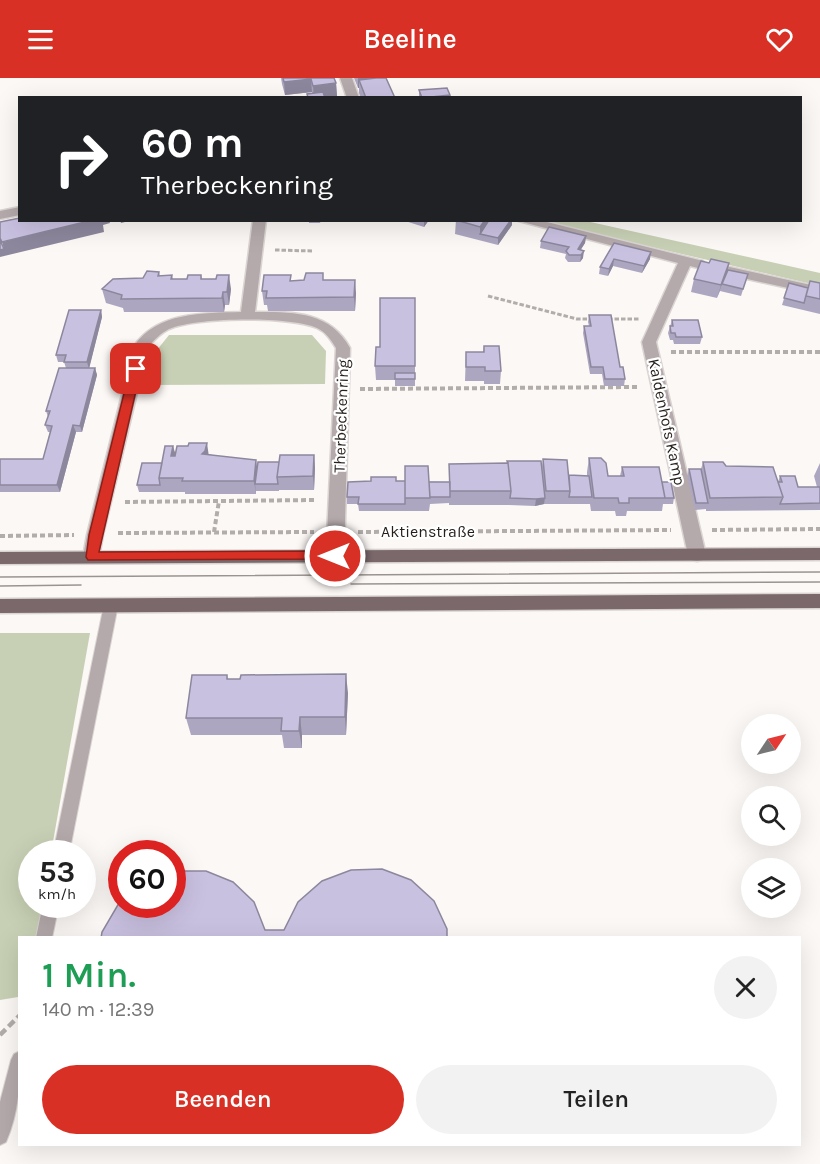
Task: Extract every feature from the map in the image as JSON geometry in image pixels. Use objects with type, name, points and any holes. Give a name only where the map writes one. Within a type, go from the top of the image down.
[{"type":"main road","name":"Aktienstraße","points":[[0,558],[820,554]]},
{"type":"main road","points":[[0,606],[820,601]]},
{"type":"street","points":[[346,78],[352,96]]},
{"type":"street","points":[[0,215],[18,211]]},
{"type":"street","points":[[248,318],[260,222]]},
{"type":"street","points":[[529,222],[820,291]]},
{"type":"street","name":"Kaldenhofs Kamp","points":[[686,261],[649,342],[697,555]]},
{"type":"street","name":"Therbeckenring","points":[[92,557],[95,535],[141,346],[150,334],[169,324],[193,318],[311,320],[325,326],[338,337],[343,348],[335,556]]},
{"type":"lane","points":[[64,840],[111,605]]},
{"type":"lane","points":[[44,936],[48,918]]},
{"type":"lane","points":[[0,1136],[18,1068]]},
{"type":"path","points":[[256,250],[313,251]]},
{"type":"path","points":[[488,296],[578,320],[658,318]]},
{"type":"path","points":[[652,352],[820,352]]},
{"type":"path","points":[[342,389],[659,387]]},
{"type":"path","points":[[103,502],[338,500]]},
{"type":"path","points":[[213,532],[219,501]]},
{"type":"path","name":"Aktienstraße","points":[[0,536],[95,535],[126,532],[820,529]]},
{"type":"path","points":[[0,1035],[18,1017]]},
{"type":"green space","points":[[543,222],[590,222],[820,273],[820,286]]},
{"type":"green space","points":[[169,335],[312,335],[326,351],[325,384],[149,385],[157,350]]},
{"type":"green space","points":[[0,633],[90,633],[53,840],[18,840],[18,918],[40,918],[37,936],[18,936],[18,997],[0,1000]]},
{"type":"building","points":[[283,78],[334,78],[336,83],[313,86],[311,79],[284,82]]},
{"type":"building","points":[[386,78],[394,96],[365,96],[359,80]]},
{"type":"building","points":[[447,88],[450,95],[421,96],[419,90]]},
{"type":"building","points":[[323,92],[324,96],[308,96],[307,94]]},
{"type":"building","points":[[18,218],[18,222],[85,222],[2,242],[0,222]]},
{"type":"building","points":[[463,222],[484,222],[480,227]]},
{"type":"building","points":[[488,222],[510,222],[498,238],[480,234]]},
{"type":"building","points":[[549,227],[586,236],[578,249],[584,251],[581,255],[569,255],[566,251],[569,247],[541,241]]},
{"type":"building","points":[[614,243],[651,252],[644,266],[614,259],[609,269],[600,267]]},
{"type":"building","points":[[711,259],[729,263],[721,285],[694,279],[701,261],[709,263]]},
{"type":"building","points":[[728,270],[748,274],[743,289],[722,284]]},
{"type":"building","points":[[147,271],[159,272],[158,276],[172,275],[171,279],[187,279],[188,275],[201,275],[201,279],[216,279],[217,275],[229,275],[227,292],[223,292],[222,298],[121,299],[122,295],[102,289],[113,279],[143,278]]},
{"type":"building","points":[[306,273],[323,273],[323,280],[355,280],[354,297],[266,298],[267,291],[262,291],[264,275],[291,275],[290,281],[304,280]]},
{"type":"building","points":[[810,281],[820,283],[820,299],[806,296]]},
{"type":"building","points":[[789,283],[808,288],[804,303],[784,298]]},
{"type":"building","points":[[380,298],[415,298],[415,366],[375,366],[376,347],[380,347]]},
{"type":"building","points":[[69,310],[101,310],[87,362],[64,362],[66,355],[56,355]]},
{"type":"building","points":[[589,315],[611,315],[620,367],[623,367],[625,379],[605,379],[603,367],[591,367],[584,326],[591,326]]},
{"type":"building","points":[[672,320],[698,320],[702,337],[676,337],[675,333],[671,333]]},
{"type":"building","points":[[484,346],[499,346],[501,371],[485,371],[485,367],[466,367],[466,352],[484,352]]},
{"type":"building","points":[[59,368],[95,368],[80,426],[73,425],[57,485],[0,485],[0,459],[43,459],[52,426],[45,425],[50,411],[46,411]]},
{"type":"building","points":[[395,373],[415,373],[415,379],[395,379]]},
{"type":"building","points":[[189,443],[207,443],[202,454],[256,460],[254,481],[182,481],[183,478],[159,478],[165,446],[173,446],[171,456],[175,456],[177,446],[188,446]]},
{"type":"building","points":[[280,455],[314,455],[313,476],[277,477]]},
{"type":"building","points":[[589,458],[601,458],[606,463],[608,476],[624,476],[622,467],[659,467],[665,498],[629,498],[629,503],[619,503],[618,498],[594,498]]},
{"type":"building","points":[[543,459],[567,460],[570,491],[546,491]]},
{"type":"building","points":[[507,461],[541,461],[545,498],[510,498]]},
{"type":"building","points":[[258,462],[279,462],[278,484],[255,484]]},
{"type":"building","points":[[703,462],[723,462],[726,466],[773,467],[783,497],[710,498]]},
{"type":"building","points":[[142,463],[162,463],[160,485],[137,485]]},
{"type":"building","points":[[508,463],[511,491],[450,491],[449,464]]},
{"type":"building","points":[[405,466],[428,466],[430,498],[405,498]]},
{"type":"building","points":[[689,469],[701,469],[708,503],[696,503]]},
{"type":"building","points":[[569,475],[589,476],[592,497],[569,497]]},
{"type":"building","points":[[780,476],[795,476],[798,487],[820,487],[820,503],[780,504],[783,497],[778,482],[782,482]]},
{"type":"building","points":[[371,477],[396,477],[396,481],[405,481],[405,504],[358,504],[359,497],[347,497],[348,482],[371,481]]},
{"type":"building","points":[[429,482],[450,482],[450,497],[430,497]]},
{"type":"building","points":[[662,482],[671,482],[674,498],[665,498]]},
{"type":"building","points":[[346,674],[345,717],[300,717],[299,731],[281,731],[282,718],[186,718],[192,675],[227,675],[227,679],[240,679],[241,675]]},
{"type":"building","points":[[382,869],[411,880],[434,901],[447,929],[447,936],[101,936],[110,918],[186,918],[186,871],[206,871],[233,882],[254,902],[265,930],[284,930],[298,902],[322,881],[351,870]]},
{"type":"tram line","points":[[0,577],[820,572]]},
{"type":"tram line","points":[[351,584],[820,582]]},
{"type":"tram line","points":[[0,586],[81,585]]},
{"type":"route","points":[[136,369],[95,535],[92,557],[335,556]]}]
